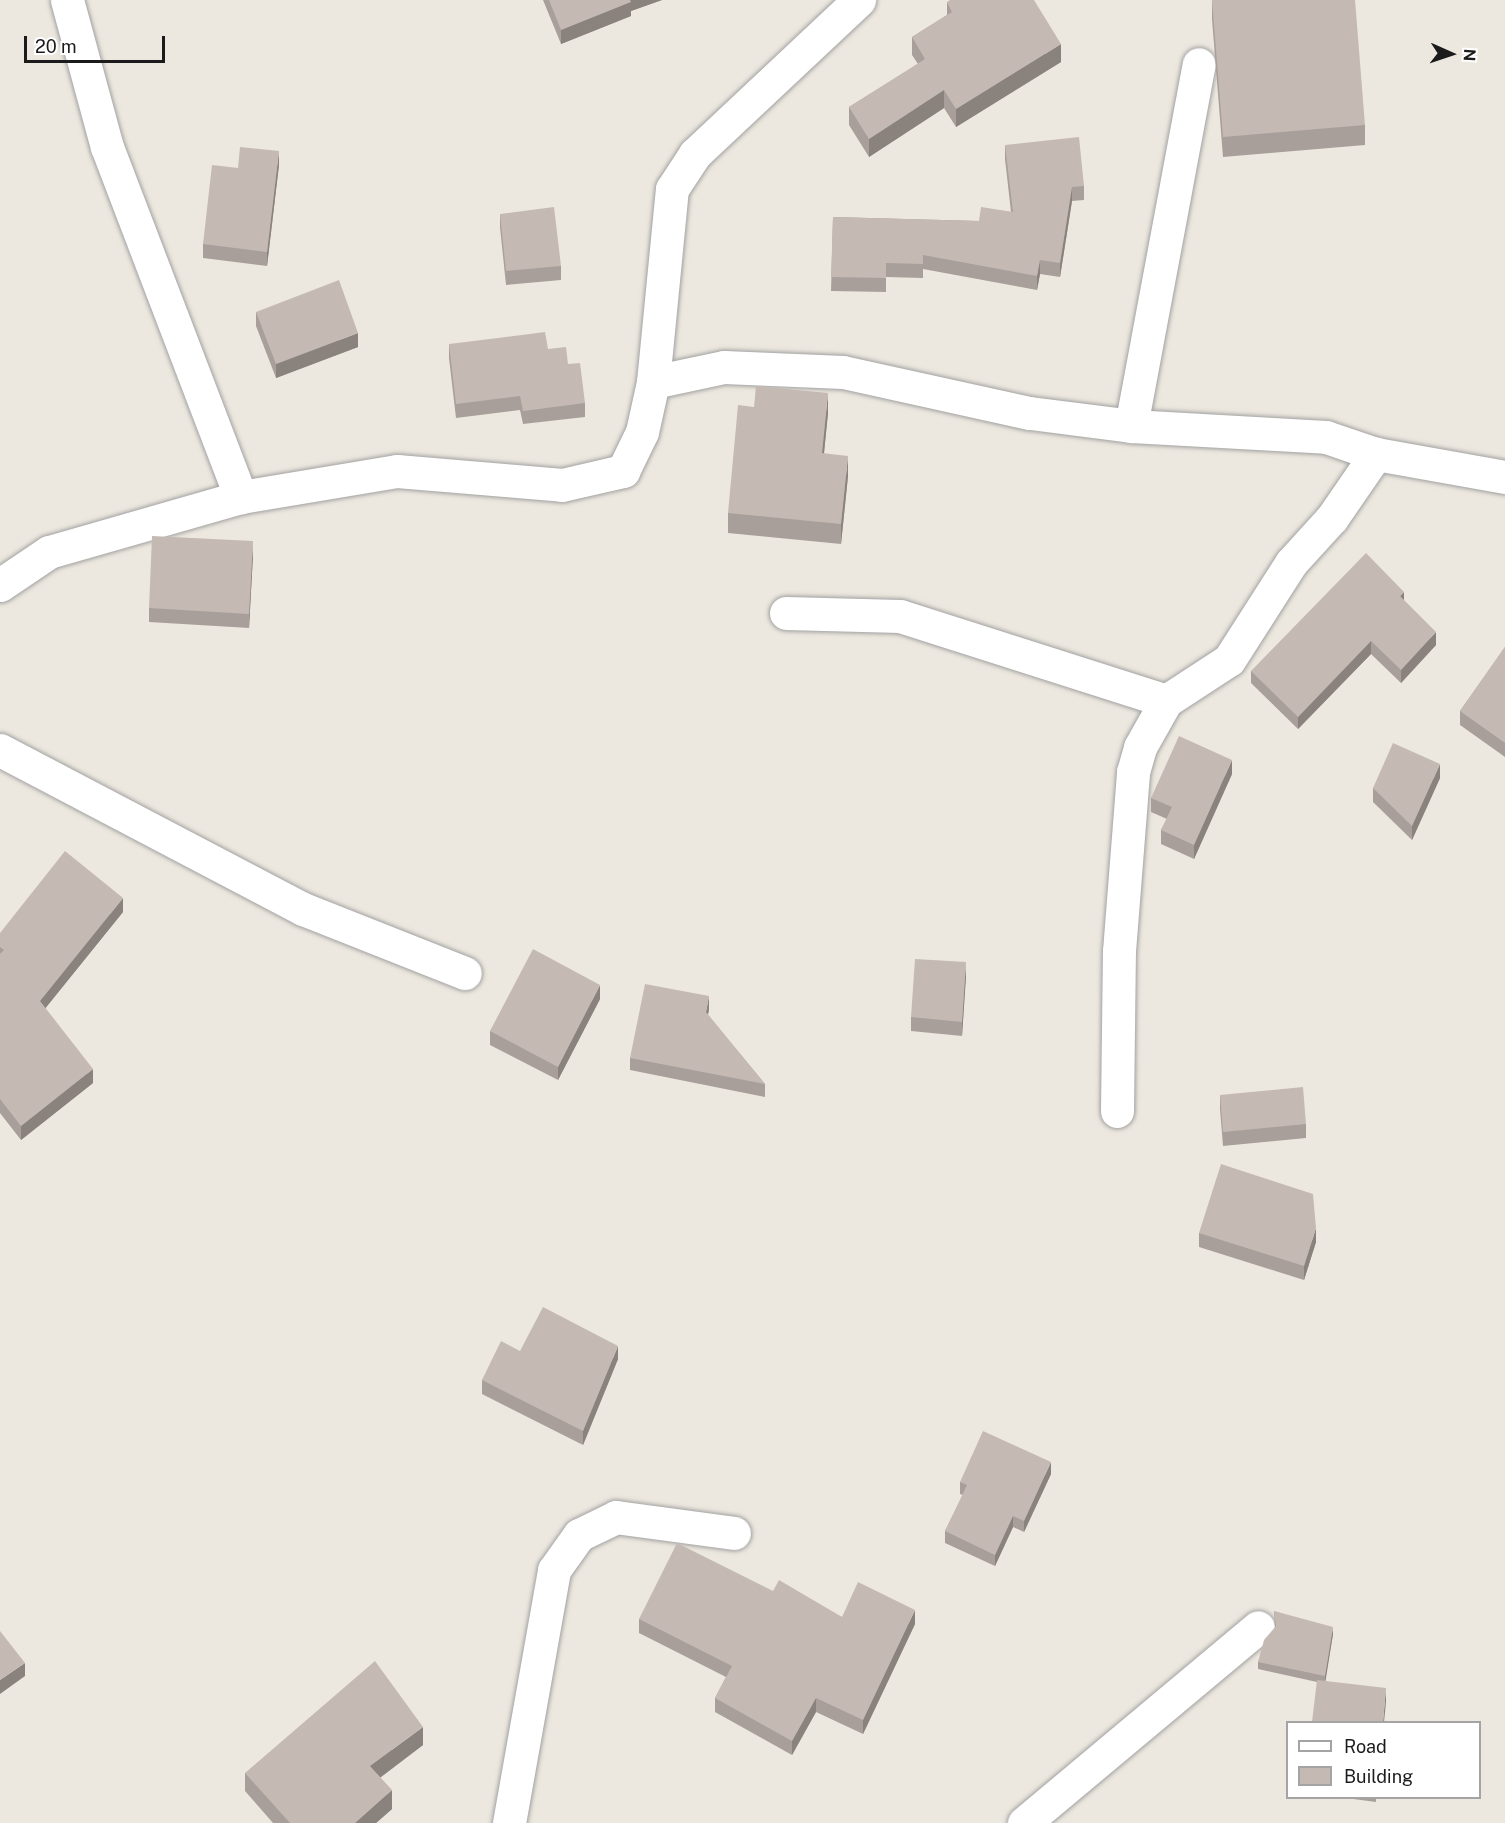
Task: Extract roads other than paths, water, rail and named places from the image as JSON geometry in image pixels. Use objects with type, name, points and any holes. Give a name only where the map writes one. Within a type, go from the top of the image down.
[{"type":"street","points":[[67,0],[107,147],[241,497]]},
{"type":"street","points":[[0,585],[49,552],[241,497],[397,471],[562,485],[623,471],[642,432],[653,382],[672,189],[695,154],[859,0]]},
{"type":"street","points":[[1131,426],[1199,64]]},
{"type":"street","points":[[653,382],[724,367],[792,367],[843,372],[963,402],[1131,426],[1281,431],[1326,437],[1376,454],[1505,477]]},
{"type":"street","points":[[1117,1111],[1119,951],[1133,772],[1140,747],[1166,700],[1229,660],[1291,563],[1332,518],[1376,454]]},
{"type":"street","points":[[786,613],[900,616],[1166,700]]},
{"type":"street","points":[[0,750],[303,909],[465,973]]},
{"type":"street","points":[[509,1823],[554,1570],[579,1535],[615,1517],[734,1533]]},
{"type":"street","points":[[1024,1823],[1258,1627]]}]
